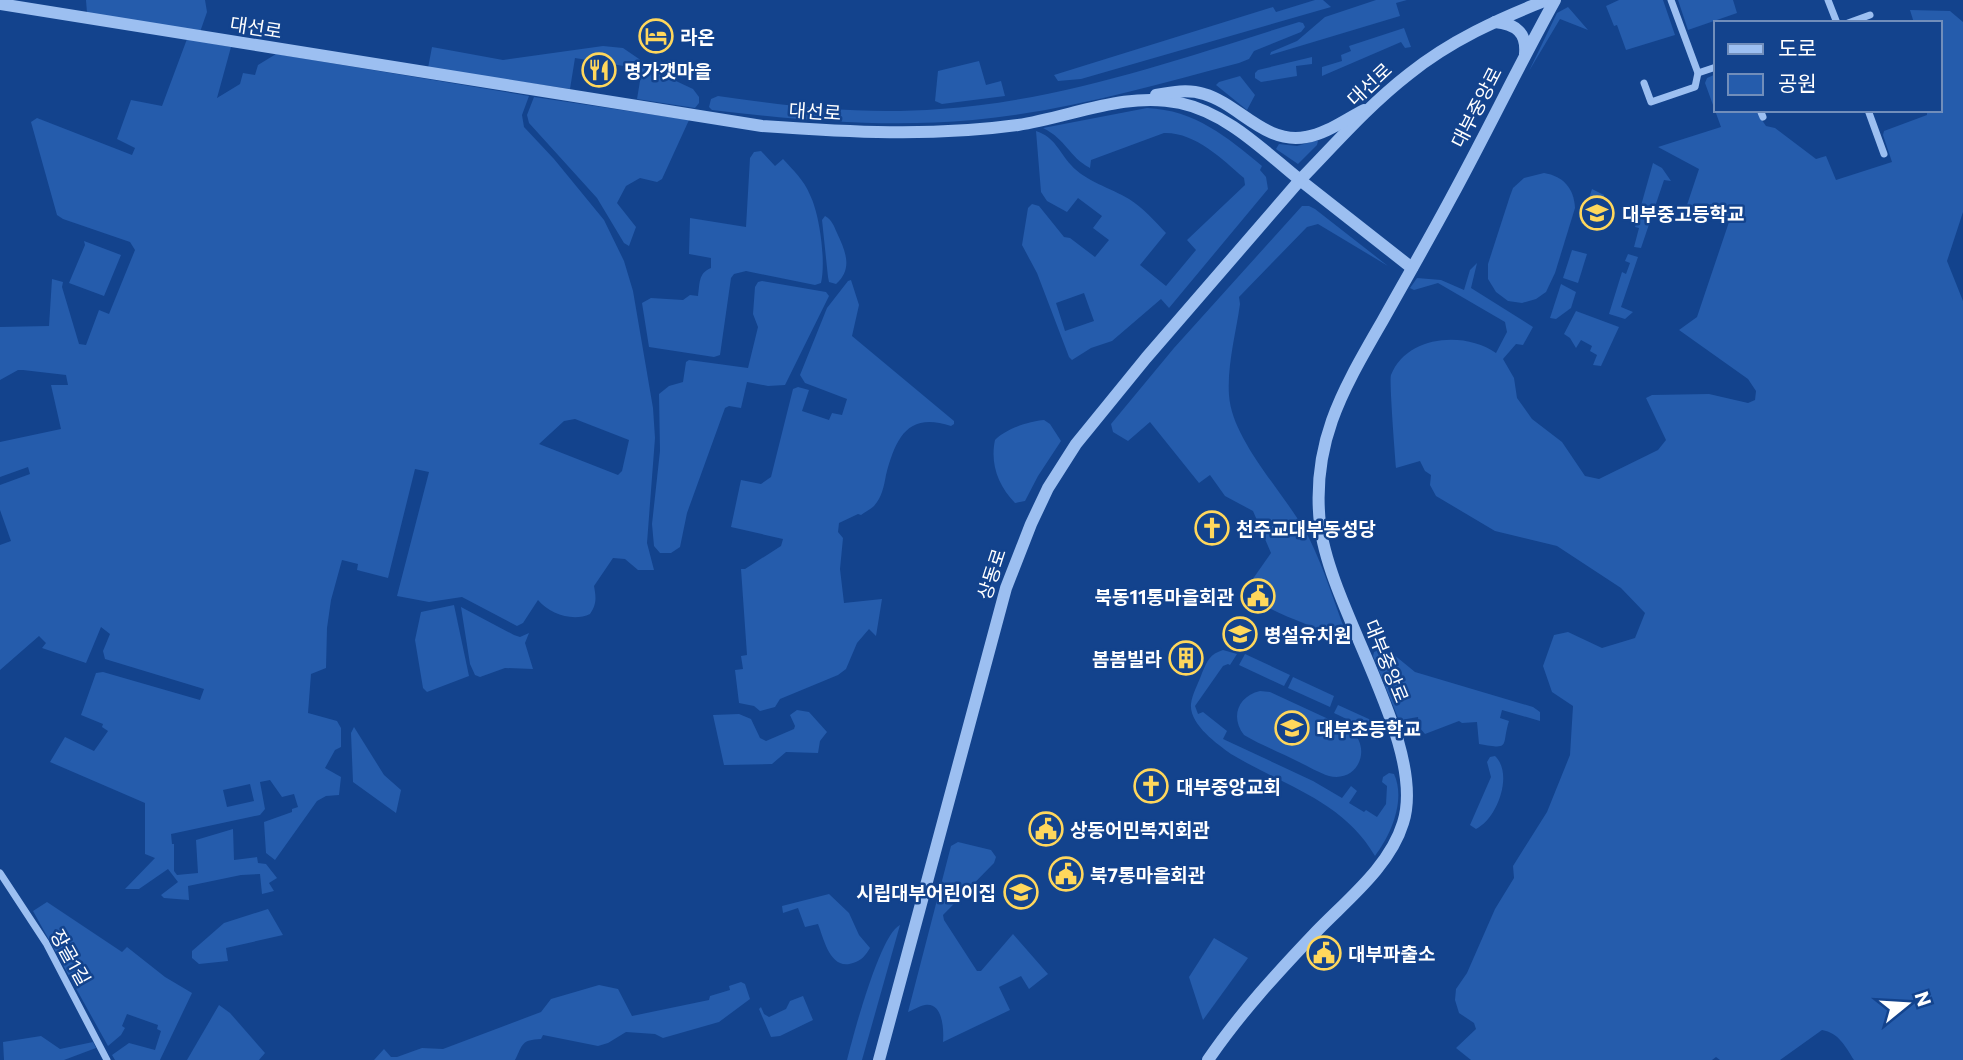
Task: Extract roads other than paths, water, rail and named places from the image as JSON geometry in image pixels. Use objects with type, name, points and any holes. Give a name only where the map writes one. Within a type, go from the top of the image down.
[{"type":"street","name":"대선로","points":[[0,4],[762,126],[843,132],[932,132],[1017,125],[1128,100],[1167,100],[1209,113],[1254,143],[1300,180],[1374,105],[1427,60],[1494,22],[1547,0]]},
{"type":"street","name":"대부중앙로","points":[[1208,1060],[1248,1003],[1385,858],[1398,837],[1405,815],[1407,791],[1399,747],[1329,566],[1322,537],[1319,505],[1324,448],[1340,396],[1450,199],[1555,0]]},
{"type":"street","points":[[1644,83],[1651,102],[1695,87],[1698,74],[1671,0]]},
{"type":"street","points":[[1828,0],[1836,21]]},
{"type":"street","points":[[1854,21],[1870,15]]},
{"type":"street","points":[[1494,22],[1506,23],[1520,31],[1526,43],[1525,54]]},
{"type":"street","points":[[1698,74],[1714,68]]},
{"type":"street","points":[[1128,100],[1169,92],[1205,94],[1271,132],[1303,138],[1315,135],[1374,105]]},
{"type":"street","points":[[1869,112],[1884,154]]},
{"type":"street","points":[[1300,180],[1412,268]]},
{"type":"street","name":"상동로","points":[[878,1060],[1013,566],[1048,488],[1090,425],[1300,180]]},
{"type":"street","name":"장골1길","points":[[0,873],[51,953],[107,1060]]},
{"type":"place","name":"라온","points":[[656,36]]},
{"type":"place","name":"명가갯마을","points":[[599,70]]},
{"type":"place","name":"대부중고등학교","points":[[1597,213]]},
{"type":"place","name":"천주교대부동성당","points":[[1212,528]]},
{"type":"place","name":"북동11통마을회관","points":[[1258,596]]},
{"type":"place","name":"병설유치원","points":[[1240,634]]},
{"type":"place","name":"봄봄빌라","points":[[1186,658]]},
{"type":"place","name":"대부초등학교","points":[[1292,728]]},
{"type":"place","name":"대부중앙교회","points":[[1151,786]]},
{"type":"place","name":"상동어민복지회관","points":[[1046,829]]},
{"type":"place","name":"북7통마을회관","points":[[1066,874]]},
{"type":"place","name":"시립대부어린이집","points":[[1021,892]]},
{"type":"place","name":"대부파출소","points":[[1324,953]]}]
